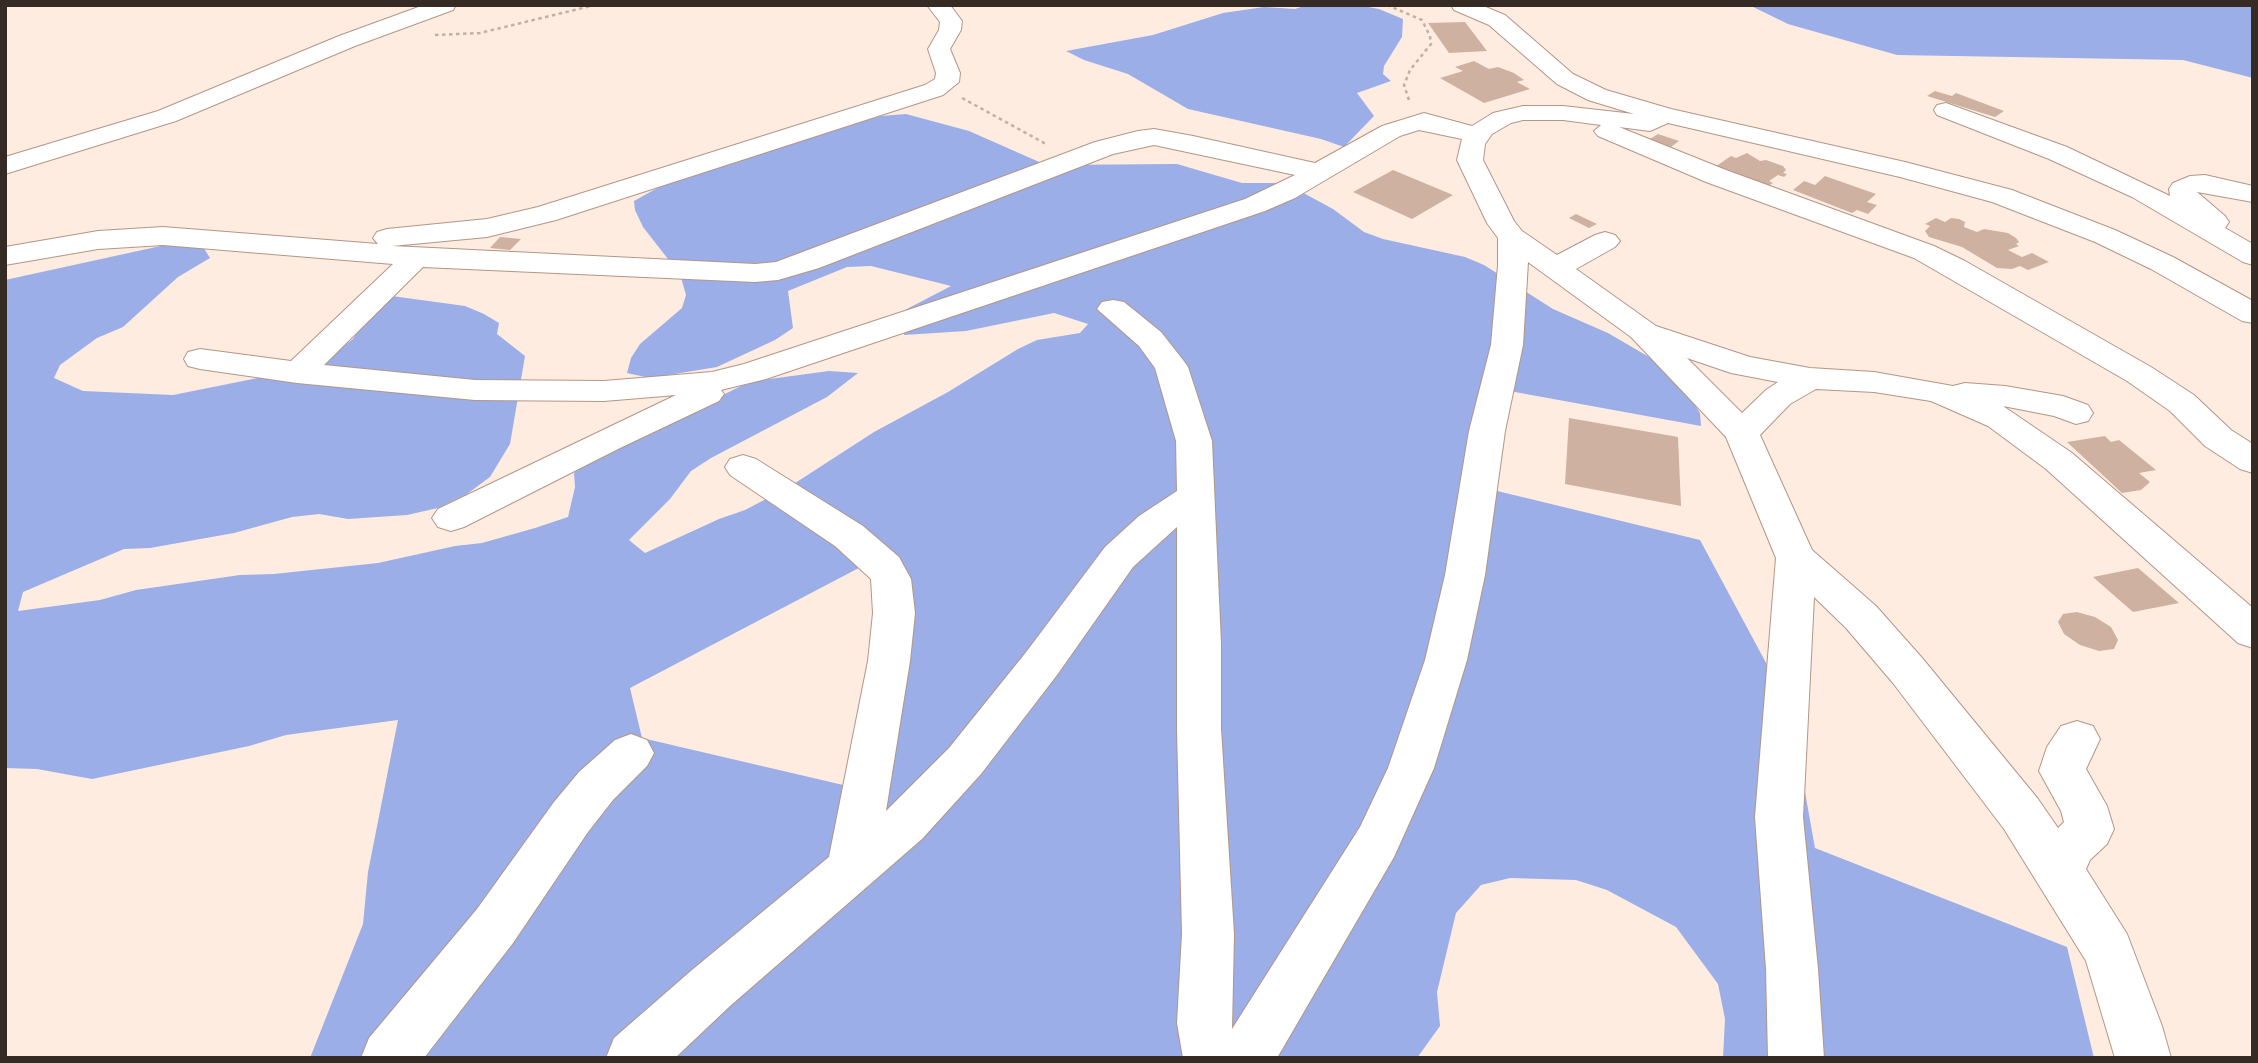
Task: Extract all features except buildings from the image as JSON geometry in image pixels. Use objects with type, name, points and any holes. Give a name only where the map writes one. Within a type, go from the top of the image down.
[{"type":"street","points":[[5,166],[167,116],[378,29],[445,5]]},
{"type":"street","points":[[345,248],[403,235],[486,228],[546,214],[934,90],[947,82],[948,73],[939,49],[950,30],[951,22],[937,5]]},
{"type":"street","points":[[1462,5],[1501,13],[1545,64],[1572,84],[1597,95],[1665,115],[1905,170],[2002,196],[2162,263],[2253,314]]},
{"type":"street","points":[[1946,110],[2059,153],[2141,191],[2253,256]]},
{"type":"street","points":[[1665,115],[1650,123],[1563,113],[1523,113],[1502,118],[1477,135],[1472,143],[1470,160],[1501,223],[1512,237],[1642,330],[1742,433],[1796,558],[1861,617],[1908,671],[2021,814],[2060,872],[2109,951],[2143,1058]]},
{"type":"street","points":[[1563,113],[1716,176],[1924,252],[1954,267],[2105,354],[2182,403],[2218,438],[2253,461]]},
{"type":"street","points":[[200,359],[297,373],[475,390],[604,391],[712,382],[754,372],[1255,205],[1284,192],[1391,131],[1424,121],[1477,135]]},
{"type":"street","points":[[5,256],[99,240],[163,236],[345,248],[416,258],[714,273],[778,271],[849,247],[1122,142],[1154,137],[1320,172]]},
{"type":"street","points":[[2253,194],[2205,183],[2190,184],[2183,189],[2184,197],[2253,256]]},
{"type":"street","points":[[1861,228],[1913,238],[2004,275]]},
{"type":"street","points":[[1246,1058],[1377,842],[1412,768],[1446,660],[1465,575],[1487,431],[1507,345],[1513,265],[1512,237]]},
{"type":"street","points":[[1555,268],[1605,241]]},
{"type":"street","points":[[297,373],[416,258]]},
{"type":"street","points":[[1113,309],[1150,339],[1171,367],[1194,441],[1199,729],[1208,934],[1204,1023],[1211,1058]]},
{"type":"street","points":[[1642,330],[1743,366],[1810,378],[2005,396],[2063,407],[2076,413]]},
{"type":"street","points":[[451,518],[607,440],[754,372]]},
{"type":"street","points":[[1742,433],[1778,397],[1810,378]]},
{"type":"street","points":[[1939,392],[2000,418],[2059,461],[2253,632]]},
{"type":"street","points":[[743,467],[849,536],[885,567],[891,579],[894,613],[889,661],[852,868]]},
{"type":"street","points":[[634,1058],[905,824],[965,761],[1042,663],[1119,557],[1153,525],[1196,496]]},
{"type":"street","points":[[1796,558],[1779,817],[1792,969],[1796,1058]]},
{"type":"street","points":[[2060,872],[2072,846],[2090,829],[2083,806],[2062,771],[2070,747],[2077,740]]},
{"type":"street","points":[[389,1058],[495,926],[580,807],[631,753]]},
{"type":"path","points":[[378,29],[463,35],[595,5]]},
{"type":"path","points":[[1387,5],[1422,20],[1430,36],[1431,44],[1410,70],[1404,85],[1407,98],[1426,112],[1424,121]]},
{"type":"path","points":[[934,90],[961,97],[1074,161]]},
{"type":"shaded area","points":[[1307,5],[1363,6],[1403,19],[1402,37],[1384,66],[1383,74],[1391,81],[1357,93],[1374,116],[1344,147],[1321,139],[1188,109],[1128,74],[1084,60],[1066,51],[1153,35],[1223,13],[1264,7],[1295,9]]},
{"type":"shaded area","points":[[1749,5],[2253,5],[2253,78],[2183,60],[1897,55],[1788,24]]},
{"type":"shaded area","points":[[906,114],[969,131],[1046,165],[1177,164],[1242,183],[1285,183],[1333,209],[1364,232],[1383,239],[1465,257],[1484,265],[1553,309],[1608,333],[1673,371],[1700,413],[1701,426],[1504,390],[1489,489],[1700,540],[1772,674],[1794,763],[1805,792],[1815,848],[2067,947],[2094,1058],[1723,1058],[1725,1019],[1718,984],[1676,927],[1607,890],[1576,880],[1510,878],[1481,885],[1456,913],[1437,992],[1440,1026],[1417,1058],[310,1058],[363,924],[368,872],[398,720],[286,735],[249,746],[92,779],[37,769],[5,768],[5,280],[179,242],[197,240],[205,250],[210,258],[178,277],[123,327],[97,338],[60,365],[54,378],[83,391],[173,395],[278,374],[333,354],[353,339],[367,317],[392,296],[465,306],[484,314],[499,323],[497,334],[525,356],[510,444],[490,477],[467,494],[438,508],[407,515],[348,519],[319,514],[292,517],[234,533],[150,548],[124,549],[23,592],[18,611],[100,600],[136,590],[240,575],[378,563],[455,546],[482,543],[535,528],[568,517],[575,487],[574,473],[586,463],[741,386],[762,380],[829,371],[858,373],[827,397],[691,471],[670,499],[629,540],[645,553],[745,510],[789,487],[874,432],[948,392],[1018,349],[1037,340],[1080,333],[1088,324],[1054,313],[966,331],[904,335],[905,310],[951,286],[871,266],[847,267],[788,291],[793,328],[775,340],[717,367],[650,378],[627,373],[631,358],[640,344],[682,308],[686,295],[678,267],[668,259],[643,227],[634,201],[661,186],[881,116]],"holes":[[[874,560],[887,578],[856,788],[642,738],[630,688]]]}]
